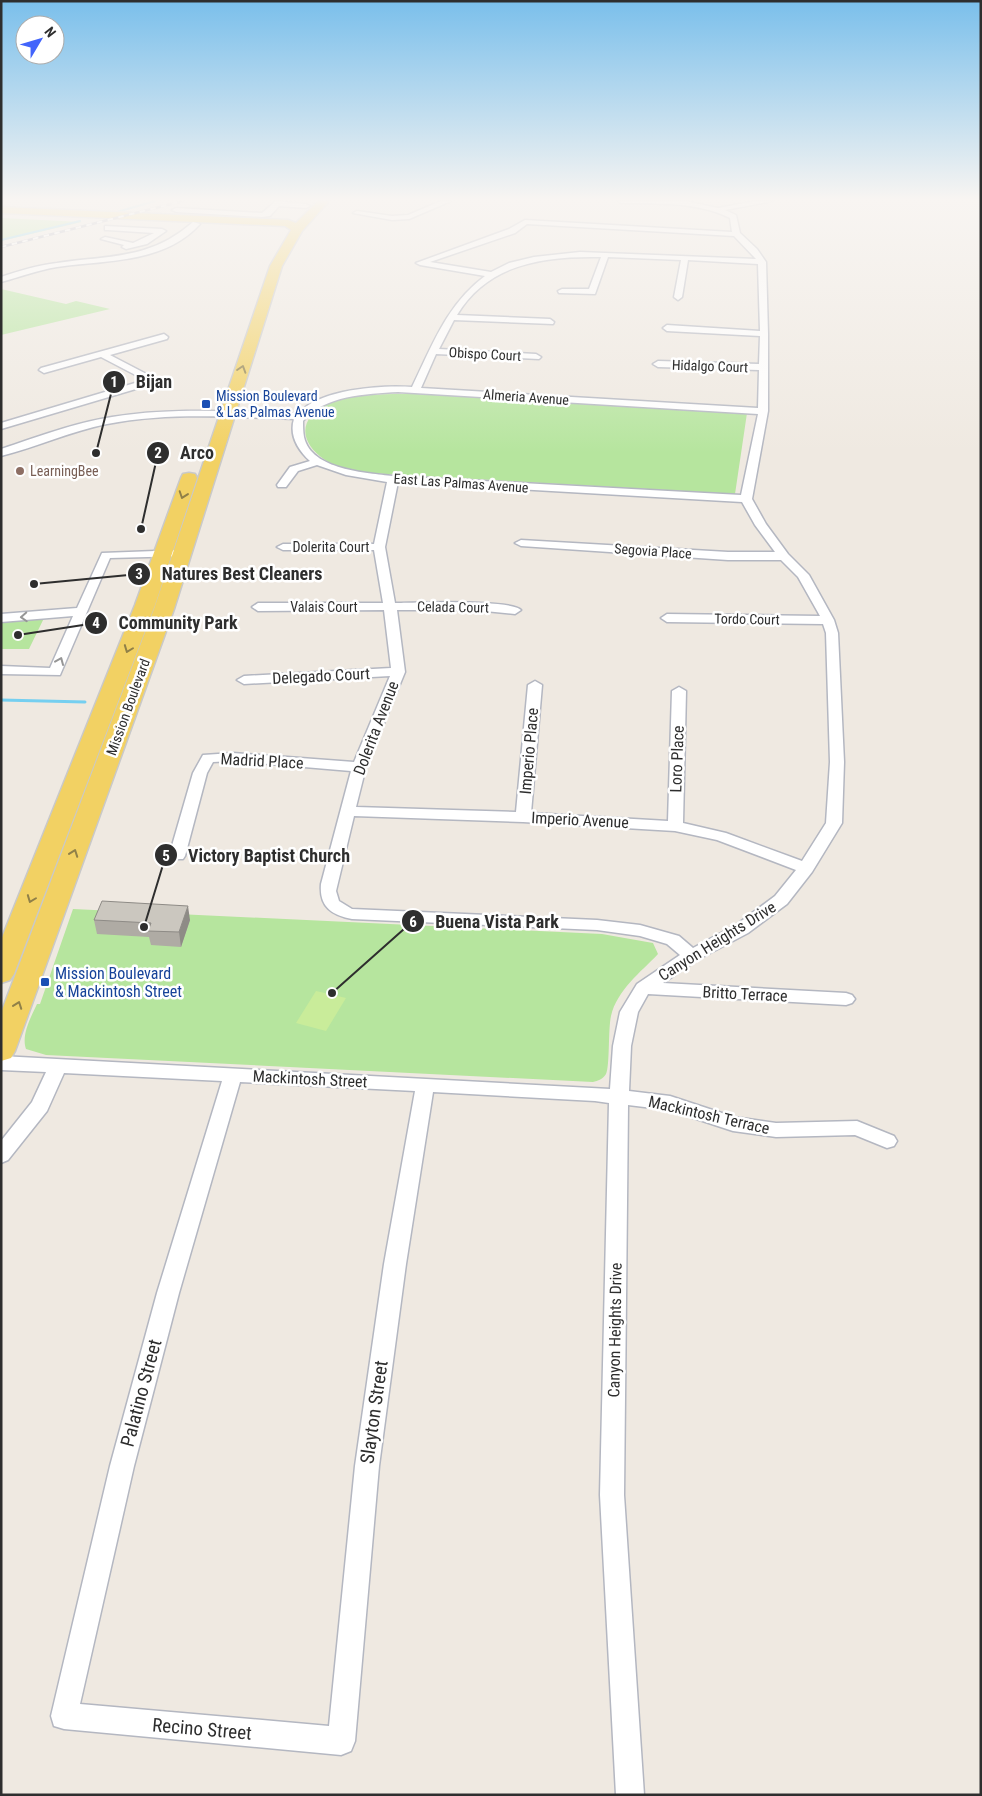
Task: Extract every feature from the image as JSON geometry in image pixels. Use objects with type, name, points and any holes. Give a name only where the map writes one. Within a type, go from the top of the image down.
[{"type":"main road","name":"Mission Boulevard","points":[[244,320],[260,285]]},
{"type":"main road","name":"Mission Boulevard","points":[[1,1051],[218,418],[269,285]]},
{"type":"main road","name":"Mission Boulevard","points":[[201,444],[218,418],[218,396]]},
{"type":"main road","name":"Mission Boulevard","points":[[1,974],[172,554],[194,462]]},
{"type":"street","points":[[416,390],[451,317],[478,285]]},
{"type":"street","points":[[562,291],[592,292],[595,285]]},
{"type":"street","points":[[678,297],[680,285]]},
{"type":"street","points":[[746,499],[763,411],[763,285]]},
{"type":"street","points":[[451,317],[550,322]]},
{"type":"street","points":[[667,328],[764,334]]},
{"type":"street","points":[[44,370],[164,337]]},
{"type":"street","name":"Obispo Court","points":[[435,351],[536,357]]},
{"type":"street","points":[[1,426],[153,381],[102,354]]},
{"type":"street","name":"Hidalgo Court","points":[[658,364],[763,367]]},
{"type":"street","name":"Almeria Avenue","points":[[299,418],[320,404],[347,394],[373,390],[416,390],[763,411]]},
{"type":"street","points":[[1,413],[51,440]]},
{"type":"street","points":[[1,453],[123,425],[218,418],[299,418],[299,441],[316,462],[294,469],[282,485]]},
{"type":"street","points":[[1,459],[51,440]]},
{"type":"street","name":"East Las Palmas Avenue","points":[[316,462],[359,475],[393,479],[746,499]]},
{"type":"street","name":"Dolerita Avenue","points":[[393,479],[379,547],[390,607],[398,672],[359,767],[328,892],[331,905],[340,911],[352,914],[596,925],[640,930],[672,940],[691,956]]},
{"type":"street","name":"Canyon Heights Drive","points":[[630,1795],[612,1495],[619,1096],[622,1046],[628,1012],[643,988],[691,956],[742,929],[781,900],[806,868],[834,824],[837,762],[832,633],[828,620],[803,576],[784,556],[761,525],[746,499]]},
{"type":"street","name":"Segovia Place","points":[[521,543],[728,556],[784,556]]},
{"type":"street","name":"Dolerita Court","points":[[283,548],[379,547]]},
{"type":"street","points":[[1,670],[55,672],[106,555],[172,554]]},
{"type":"street","name":"Celada Court","points":[[390,607],[475,606],[515,610]]},
{"type":"street","name":"Valais Court","points":[[258,607],[390,607]]},
{"type":"street","points":[[1,618],[26,618],[81,611]]},
{"type":"street","name":"Tordo Court","points":[[667,618],[828,620]]},
{"type":"street","name":"Delegado Court","points":[[244,680],[398,672]]},
{"type":"street","name":"Imperio Place","points":[[523,817],[535,685]]},
{"type":"street","name":"Loro Place","points":[[675,826],[679,691]]},
{"type":"street","name":"Madrid Place","points":[[176,856],[200,774],[208,758],[359,767]]},
{"type":"street","name":"Imperio Avenue","points":[[347,811],[523,817],[675,826],[721,836],[806,868]]},
{"type":"street","name":"Britto Terrace","points":[[643,988],[846,999]]},
{"type":"street","name":"Mackintosh Street","points":[[1,1063],[619,1096]]},
{"type":"street","points":[[1,1155],[40,1106],[58,1066]]},
{"type":"street","name":"Palatino Street","points":[[64,1716],[122,1466],[162,1312],[233,1075]]},
{"type":"street","name":"Slayton Street","points":[[341,1741],[367,1466],[394,1264],[425,1085]]},
{"type":"street","name":"Mackintosh Terrace","points":[[619,1096],[670,1103],[733,1124],[776,1130],[857,1128],[887,1141]]},
{"type":"street","name":"Recino Street","points":[[64,1716],[341,1741]]},
{"type":"green space","points":[[1,289],[66,304],[76,301],[110,309],[1,335]]},
{"type":"green space","points":[[417,394],[747,413],[735,494],[369,473],[330,463],[316,453],[306,437],[305,429],[307,422],[320,408],[330,403],[350,397]]},
{"type":"green space","points":[[45,616],[29,649],[1,649],[1,622]]},
{"type":"green space","points":[[73,909],[602,934],[653,943],[658,954],[630,982],[618,998],[610,1022],[609,1056],[606,1074],[593,1082],[46,1055],[26,1049],[26,1032],[37,1004],[40,1004]]},
{"type":"green space","points":[[316,991],[346,998],[326,1031],[296,1023]]},
{"type":"building","points":[[102,901],[188,906],[179,932],[148,931],[151,923],[94,920]]},
{"type":"waterway","points":[[1,700],[85,702]]},
{"type":"place","name":"Mission Boulevard & Las Palmas Avenue","points":[[206,404]]},
{"type":"place","name":"Bijan","points":[[96,453]]},
{"type":"place","name":"LearningBee","points":[[20,471]]},
{"type":"place","name":"Arco","points":[[141,529]]},
{"type":"place","name":"Natures Best Cleaners","points":[[34,584]]},
{"type":"place","name":"Community Park","points":[[18,635]]},
{"type":"place","name":"Victory Baptist Church","points":[[144,927]]},
{"type":"place","name":"Mission Boulevard & Mackintosh Street","points":[[45,982]]},
{"type":"place","name":"Buena Vista Park","points":[[332,993]]}]
